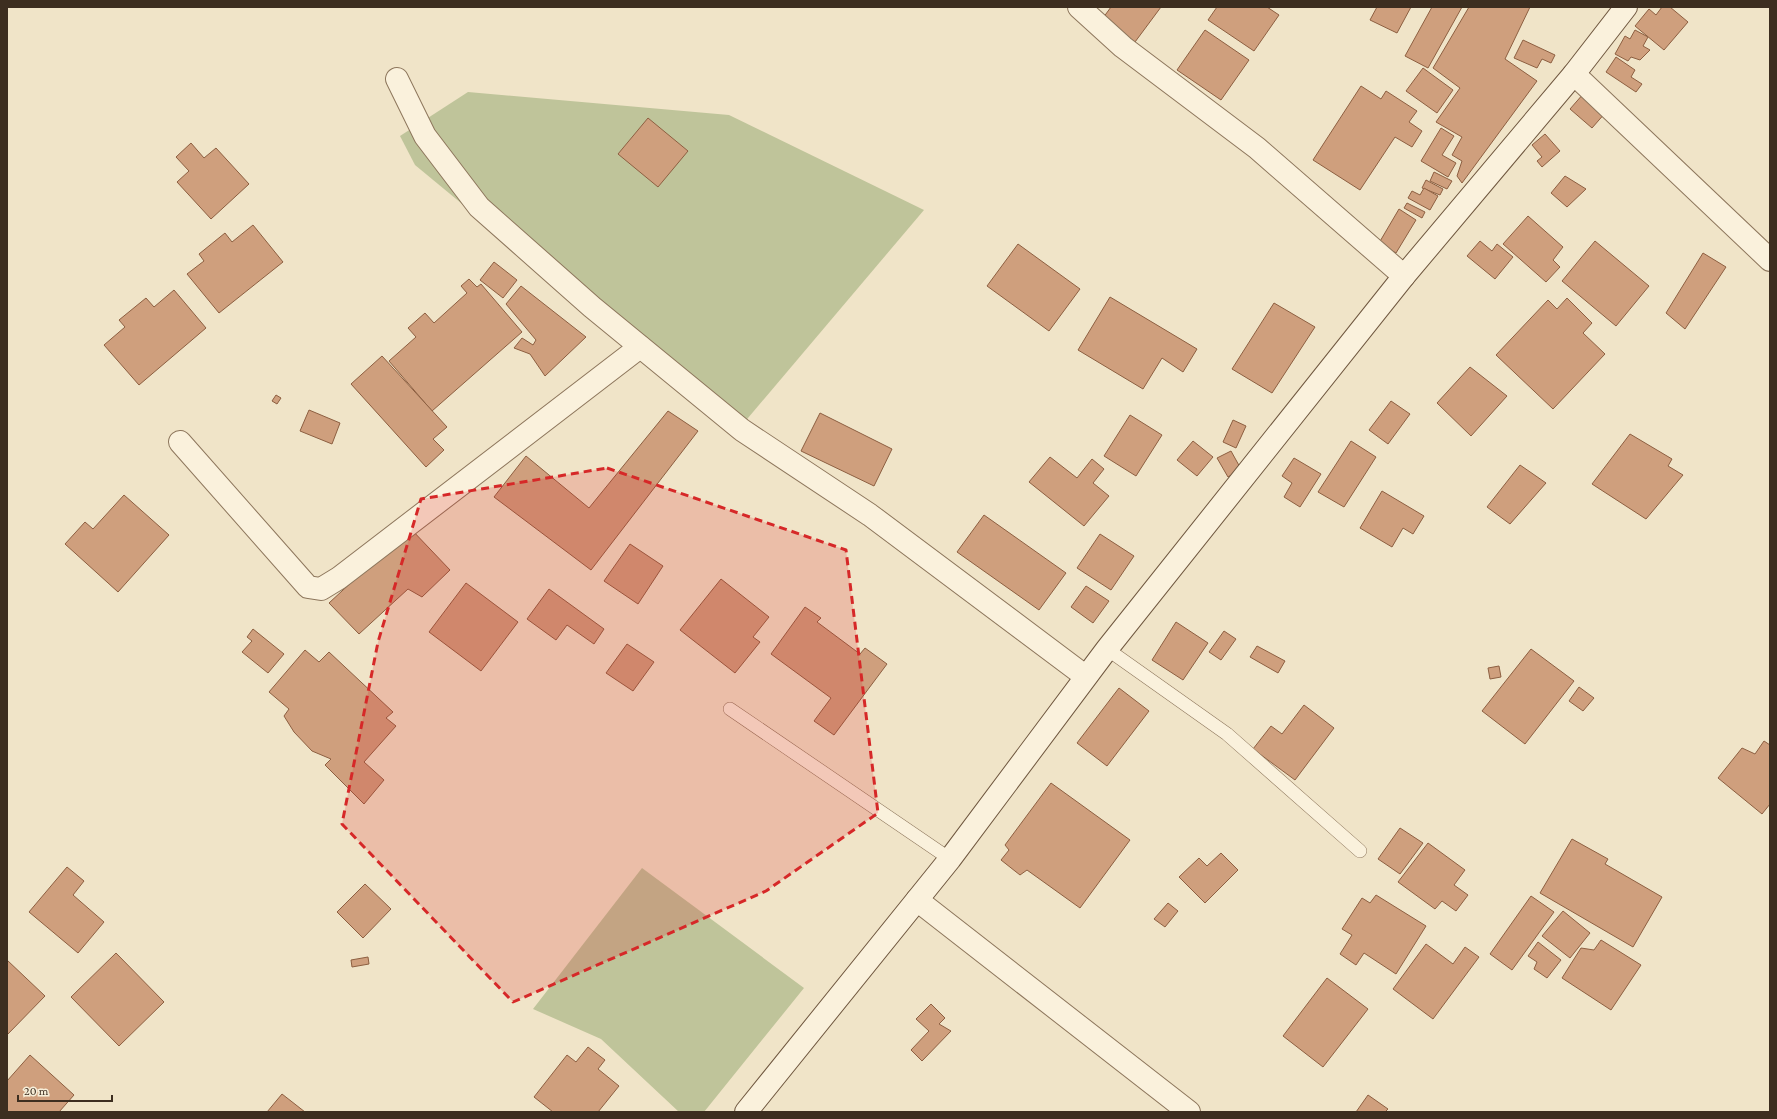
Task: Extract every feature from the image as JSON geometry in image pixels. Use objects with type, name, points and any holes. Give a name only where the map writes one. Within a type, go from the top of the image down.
[{"type":"street","points":[[1079,7],[1123,47],[1257,148],[1404,276]]},
{"type":"street","points":[[746,1112],[950,859],[1085,676],[1404,276],[1574,74],[1626,7]]},
{"type":"street","points":[[1574,74],[1770,260]]},
{"type":"street","points":[[396,79],[425,136],[479,206],[592,307],[742,430],[870,515],[1085,676]]},
{"type":"street","points":[[180,442],[308,587],[321,589],[339,578],[640,347]]},
{"type":"street","points":[[917,900],[1189,1112]]},
{"type":"lane","points":[[1107,649],[1226,734],[1360,851]]},
{"type":"lane","points":[[730,709],[950,859]]},
{"type":"highlighted area","points":[[607,468],[846,550],[878,813],[766,891],[513,1002],[342,824],[378,642],[421,499]]},
{"type":"green space","points":[[468,92],[729,115],[924,210],[737,431],[415,165],[400,136]]},
{"type":"green space","points":[[642,868],[804,988],[704,1112],[679,1112],[601,1039],[533,1009]]},
{"type":"building","points":[[1111,7],[1161,7],[1135,42],[1103,18]]},
{"type":"building","points":[[1217,7],[1267,7],[1279,15],[1254,51],[1208,20]]},
{"type":"building","points":[[1377,7],[1411,7],[1397,33],[1370,20]]},
{"type":"building","points":[[1432,7],[1462,7],[1428,68],[1405,56]]},
{"type":"building","points":[[1469,7],[1530,7],[1505,59],[1537,81],[1462,183],[1457,176],[1462,161],[1452,155],[1462,137],[1436,122],[1460,88],[1433,68]]},
{"type":"building","points":[[1662,7],[1670,7],[1688,22],[1664,50],[1635,26],[1649,9],[1656,15]]},
{"type":"building","points":[[1205,30],[1249,60],[1221,100],[1177,70]]},
{"type":"building","points":[[1635,30],[1648,37],[1643,46],[1650,50],[1640,60],[1631,57],[1628,61],[1615,54],[1625,36],[1630,39]]},
{"type":"building","points":[[1523,40],[1555,55],[1551,63],[1542,59],[1537,68],[1514,58]]},
{"type":"building","points":[[1616,57],[1635,70],[1631,77],[1642,84],[1636,92],[1606,72]]},
{"type":"building","points":[[1423,68],[1453,90],[1437,113],[1406,91]]},
{"type":"building","points":[[1361,86],[1381,99],[1386,91],[1417,111],[1409,122],[1422,131],[1412,147],[1395,137],[1360,190],[1313,160]]},
{"type":"building","points":[[1584,93],[1606,112],[1592,128],[1570,109]]},
{"type":"building","points":[[648,118],[688,151],[658,187],[618,154]]},
{"type":"building","points":[[1441,128],[1454,136],[1442,155],[1456,163],[1448,177],[1421,161]]},
{"type":"building","points":[[1545,134],[1560,151],[1542,167],[1537,161],[1542,157],[1532,145]]},
{"type":"building","points":[[191,143],[204,158],[216,148],[249,184],[211,219],[177,182],[189,171],[176,157]]},
{"type":"building","points":[[1434,172],[1452,181],[1447,189],[1430,181]]},
{"type":"building","points":[[1565,176],[1586,189],[1567,207],[1551,193]]},
{"type":"building","points":[[1426,180],[1443,189],[1440,195],[1422,188]]},
{"type":"building","points":[[1424,188],[1438,196],[1430,210],[1408,198],[1412,191],[1420,195]]},
{"type":"building","points":[[1407,203],[1425,212],[1422,218],[1404,208]]},
{"type":"building","points":[[1399,209],[1416,220],[1396,253],[1379,243]]},
{"type":"building","points":[[1528,216],[1563,247],[1553,260],[1560,267],[1546,282],[1503,244]]},
{"type":"building","points":[[253,225],[283,262],[219,313],[187,274],[204,261],[199,254],[225,233],[232,242]]},
{"type":"building","points":[[1480,241],[1492,251],[1497,244],[1513,257],[1495,279],[1467,256]]},
{"type":"building","points":[[1595,241],[1649,286],[1616,326],[1562,281]]},
{"type":"building","points":[[1018,244],[1080,289],[1049,331],[987,286]]},
{"type":"building","points":[[1703,253],[1726,267],[1685,329],[1666,313]]},
{"type":"building","points":[[494,262],[517,280],[503,298],[480,280]]},
{"type":"building","points":[[469,279],[477,287],[481,284],[522,332],[432,411],[389,361],[416,337],[408,328],[425,313],[434,323],[467,293],[461,286]]},
{"type":"building","points":[[521,286],[586,337],[545,376],[530,354],[514,348],[522,338],[533,345],[536,340],[506,304]]},
{"type":"building","points":[[174,290],[206,328],[139,385],[104,345],[125,327],[119,320],[146,298],[154,307]]},
{"type":"building","points":[[1110,297],[1197,349],[1183,372],[1162,358],[1143,389],[1078,350]]},
{"type":"building","points":[[1567,298],[1592,323],[1583,333],[1605,354],[1553,409],[1496,355],[1548,300],[1557,309]]},
{"type":"building","points":[[1274,303],[1315,327],[1272,393],[1232,369]]},
{"type":"building","points":[[382,356],[447,427],[433,439],[444,450],[426,467],[351,384]]},
{"type":"building","points":[[1470,367],[1507,396],[1471,436],[1437,403]]},
{"type":"building","points":[[276,395],[281,398],[277,404],[272,401]]},
{"type":"building","points":[[1391,401],[1410,414],[1388,444],[1369,430]]},
{"type":"building","points":[[309,410],[340,423],[332,444],[300,431]]},
{"type":"building","points":[[668,411],[698,431],[591,570],[494,497],[526,456],[589,508]]},
{"type":"building","points":[[820,413],[892,449],[874,486],[801,451]]},
{"type":"building","points":[[1130,415],[1162,435],[1136,476],[1104,456]]},
{"type":"building","points":[[1233,420],[1246,426],[1236,448],[1223,442]]},
{"type":"building","points":[[1630,434],[1672,459],[1668,466],[1683,475],[1646,519],[1592,484]]},
{"type":"building","points":[[1193,441],[1213,457],[1197,476],[1177,460]]},
{"type":"building","points":[[1351,441],[1376,457],[1344,507],[1318,492]]},
{"type":"building","points":[[1231,451],[1241,469],[1228,477],[1217,458]]},
{"type":"building","points":[[1050,457],[1077,478],[1092,459],[1104,469],[1093,483],[1109,496],[1084,526],[1029,482]]},
{"type":"building","points":[[1294,458],[1321,474],[1300,507],[1284,497],[1292,483],[1282,476]]},
{"type":"building","points":[[1520,465],[1546,483],[1510,524],[1487,507]]},
{"type":"building","points":[[1382,491],[1424,516],[1413,534],[1403,528],[1392,547],[1360,528]]},
{"type":"building","points":[[124,495],[169,535],[118,592],[65,544],[85,522],[93,529]]},
{"type":"building","points":[[984,515],[1066,573],[1039,610],[957,552]]},
{"type":"building","points":[[410,528],[450,570],[422,597],[408,589],[359,634],[329,603]]},
{"type":"building","points":[[1100,534],[1134,556],[1111,590],[1077,568]]},
{"type":"building","points":[[630,544],[663,566],[638,604],[604,581]]},
{"type":"building","points":[[721,579],[769,617],[753,637],[760,642],[735,673],[680,630]]},
{"type":"building","points":[[466,583],[518,622],[481,671],[429,632]]},
{"type":"building","points":[[1086,586],[1109,601],[1093,623],[1071,607]]},
{"type":"building","points":[[549,589],[604,629],[594,644],[567,625],[556,640],[527,619]]},
{"type":"building","points":[[805,607],[821,618],[817,622],[860,654],[865,648],[887,664],[834,735],[814,721],[831,698],[771,654]]},
{"type":"building","points":[[1176,622],[1208,643],[1183,680],[1152,660]]},
{"type":"building","points":[[253,629],[284,654],[268,673],[242,652],[252,641],[247,637]]},
{"type":"building","points":[[1224,631],[1236,639],[1221,660],[1209,652]]},
{"type":"building","points":[[627,644],[654,662],[633,691],[606,673]]},
{"type":"building","points":[[1257,646],[1285,661],[1278,673],[1250,657]]},
{"type":"building","points":[[1531,649],[1574,681],[1525,744],[1482,711]]},
{"type":"building","points":[[305,650],[319,662],[329,652],[393,712],[386,718],[396,726],[364,762],[384,780],[364,804],[325,765],[331,759],[312,751],[294,732],[284,716],[289,709],[269,692]]},
{"type":"building","points":[[1499,666],[1501,677],[1490,679],[1488,668]]},
{"type":"building","points":[[1579,687],[1594,698],[1583,711],[1569,701]]},
{"type":"building","points":[[1119,688],[1149,711],[1107,766],[1077,743]]},
{"type":"building","points":[[1304,705],[1334,728],[1295,780],[1253,749],[1271,726],[1282,734]]},
{"type":"building","points":[[1764,741],[1770,745],[1770,804],[1762,814],[1718,778],[1742,748],[1755,754]]},
{"type":"building","points":[[1051,783],[1130,840],[1080,908],[1027,870],[1020,875],[1001,860],[1009,850],[1005,845]]},
{"type":"building","points":[[1400,828],[1423,843],[1400,874],[1378,859]]},
{"type":"building","points":[[1572,839],[1608,859],[1605,864],[1662,897],[1633,947],[1540,893]]},
{"type":"building","points":[[1428,843],[1465,870],[1454,885],[1468,895],[1456,911],[1442,901],[1435,909],[1398,882]]},
{"type":"building","points":[[1221,853],[1238,870],[1205,903],[1179,877],[1199,858],[1207,866]]},
{"type":"building","points":[[67,867],[84,881],[73,895],[104,922],[78,953],[29,912]]},
{"type":"building","points":[[365,884],[391,909],[363,938],[337,912]]},
{"type":"building","points":[[1376,895],[1426,926],[1396,974],[1364,953],[1356,965],[1340,954],[1352,935],[1342,929],[1362,898],[1370,903]]},
{"type":"building","points":[[1531,896],[1554,912],[1512,970],[1490,954]]},
{"type":"building","points":[[1168,903],[1178,911],[1165,927],[1154,919]]},
{"type":"building","points":[[1563,911],[1590,933],[1570,958],[1542,936]]},
{"type":"building","points":[[1601,940],[1641,965],[1611,1010],[1562,978],[1581,948],[1594,950]]},
{"type":"building","points":[[1538,942],[1561,960],[1547,978],[1534,969],[1537,962],[1528,956]]},
{"type":"building","points":[[1426,944],[1453,964],[1465,947],[1479,957],[1433,1019],[1393,989]]},
{"type":"building","points":[[116,953],[164,1002],[119,1046],[71,997]]},
{"type":"building","points":[[368,957],[369,964],[352,967],[351,960]]},
{"type":"building","points":[[7,960],[45,996],[7,1035]]},
{"type":"building","points":[[1327,978],[1368,1009],[1323,1067],[1283,1036]]},
{"type":"building","points":[[931,1004],[945,1018],[939,1024],[951,1031],[922,1061],[911,1050],[929,1031],[916,1019]]},
{"type":"building","points":[[588,1047],[605,1060],[598,1069],[619,1086],[598,1112],[553,1112],[534,1097],[567,1055],[576,1062]]},
{"type":"building","points":[[30,1055],[74,1095],[59,1112],[7,1112],[7,1081]]},
{"type":"building","points":[[282,1094],[305,1112],[267,1112]]},
{"type":"building","points":[[1368,1095],[1388,1109],[1385,1112],[1356,1112]]}]
